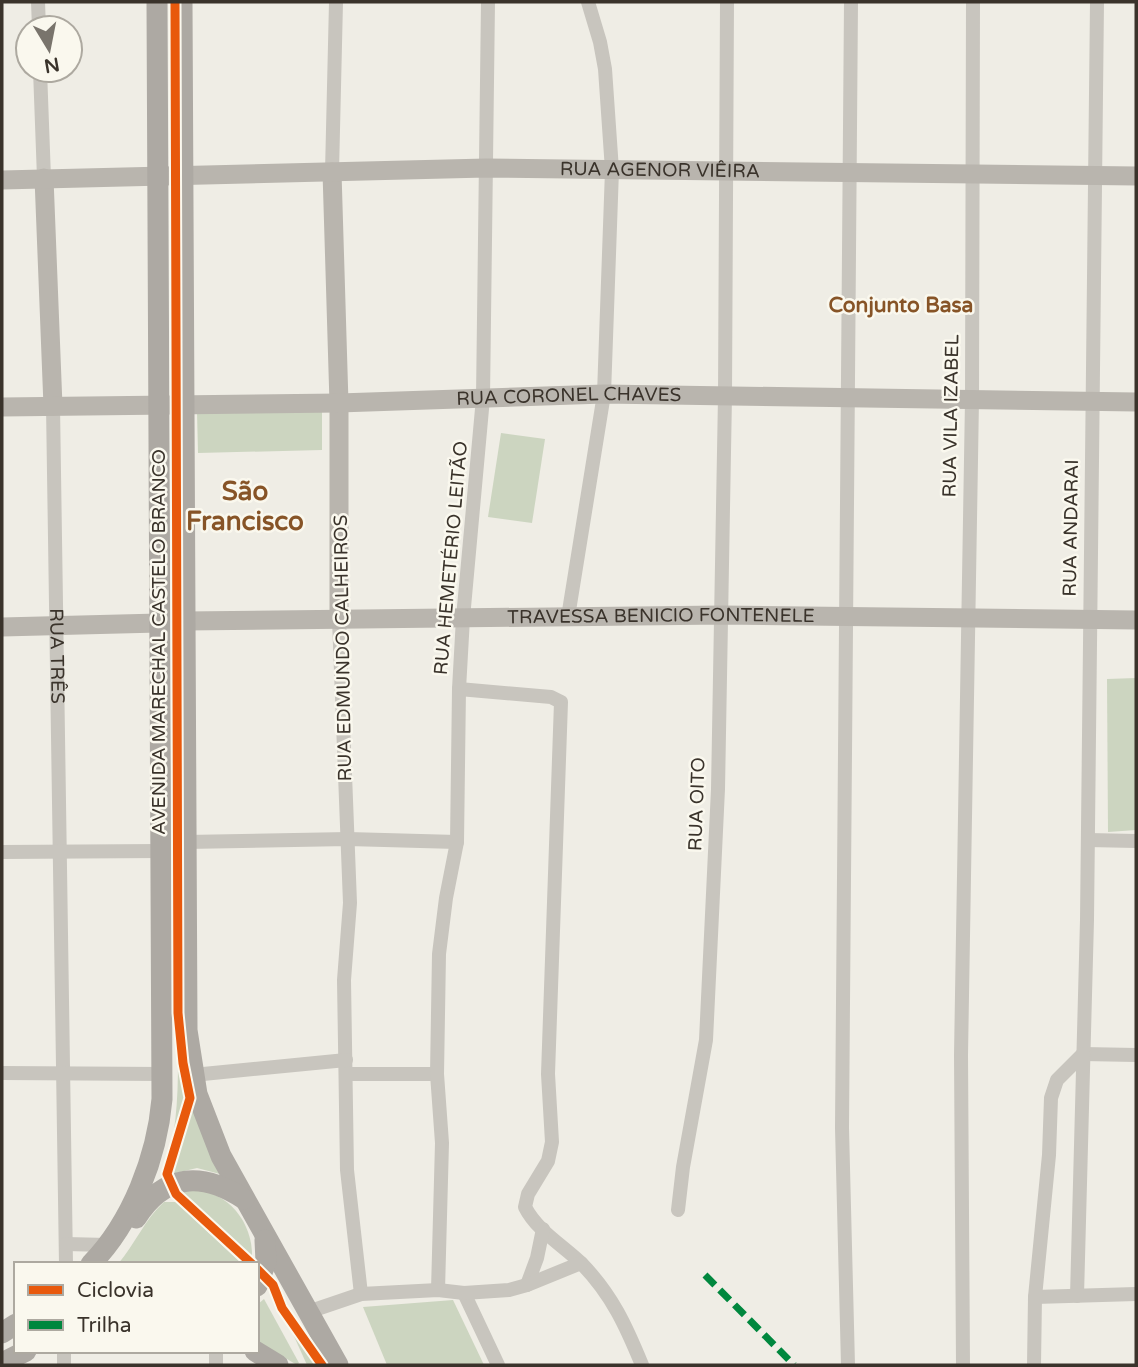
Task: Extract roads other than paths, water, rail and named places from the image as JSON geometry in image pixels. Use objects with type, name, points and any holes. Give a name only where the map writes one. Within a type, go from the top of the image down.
[{"type":"main road","name":"AVENIDA MARECHAL CASTELO BRANCO","points":[[92,1262],[124,1219],[145,1172],[160,1118],[158,2]]},
{"type":"main road","name":"AVENIDA MARECHAL CASTELO BRANCO","points":[[182,2],[187,1030],[193,1075],[209,1129],[244,1199],[338,1365]]},
{"type":"main road","points":[[98,1262],[121,1240],[148,1200],[164,1188],[180,1182],[205,1182],[222,1187],[244,1199]]},
{"type":"main road","points":[[259,1281],[266,1262],[264,1235]]},
{"type":"main road","points":[[2,1363],[22,1353]]},
{"type":"main road","points":[[258,1353],[278,1365]]},
{"type":"street","name":"RUA EDMUNDO CALHEIROS","points":[[336,2],[332,172],[339,403],[339,620],[350,903],[344,980],[347,1170],[361,1294]]},
{"type":"street","name":"RUA HEMETÉRIO LEITÃO","points":[[438,1290],[442,1143],[437,1074],[439,954],[457,842],[463,618],[483,398],[488,2]]},
{"type":"street","points":[[568,617],[604,394],[612,170],[605,69],[588,2]]},
{"type":"street","name":"RUA OITO","points":[[678,1210],[682,1167],[706,1040],[718,789],[725,396],[727,2]]},
{"type":"street","points":[[848,1365],[842,1142],[851,2]]},
{"type":"street","name":"RUA VILA IZABEL","points":[[963,1365],[961,1055],[972,400],[973,2]]},
{"type":"street","name":"RUA ANDARAI","points":[[1077,1296],[1088,840],[1097,2]]},
{"type":"street","name":"RUA TRÊS","points":[[41,84],[53,406],[66,1262]]},
{"type":"street","name":"RUA AGENOR VIÊIRA","points":[[2,180],[486,168],[1136,176]]},
{"type":"street","name":"RUA CORONEL CHAVES","points":[[2,407],[158,403],[339,403],[604,394],[1136,402]]},
{"type":"street","name":"TRAVESSA BENICIO FONTENELE","points":[[185,621],[722,615],[1136,620]]},
{"type":"street","points":[[2,627],[159,623]]},
{"type":"street","points":[[459,689],[558,699],[562,709],[554,854],[548,1074],[552,1142],[548,1161],[528,1194],[525,1207],[607,1293],[626,1326],[642,1365]]},
{"type":"street","points":[[187,842],[348,839],[457,842]]},
{"type":"street","points":[[1088,840],[1136,841]]},
{"type":"street","points":[[2,852],[160,851]]},
{"type":"street","points":[[1034,1365],[1035,1297],[1049,1155],[1051,1098],[1057,1080],[1083,1054],[1136,1055]]},
{"type":"street","points":[[193,1075],[346,1067],[437,1074]]},
{"type":"street","points":[[2,1073],[162,1074]]},
{"type":"street","points":[[527,1285],[537,1258],[543,1228]]},
{"type":"street","points":[[66,1244],[107,1245]]},
{"type":"street","points":[[308,1312],[361,1294],[509,1290],[581,1263]]},
{"type":"street","points":[[464,1293],[498,1365]]},
{"type":"street","points":[[1035,1297],[1136,1294]]},
{"type":"district","name":"Conjunto Basa","points":[[901,305]]},
{"type":"district","name":"São Francisco","points":[[245,506]]}]
